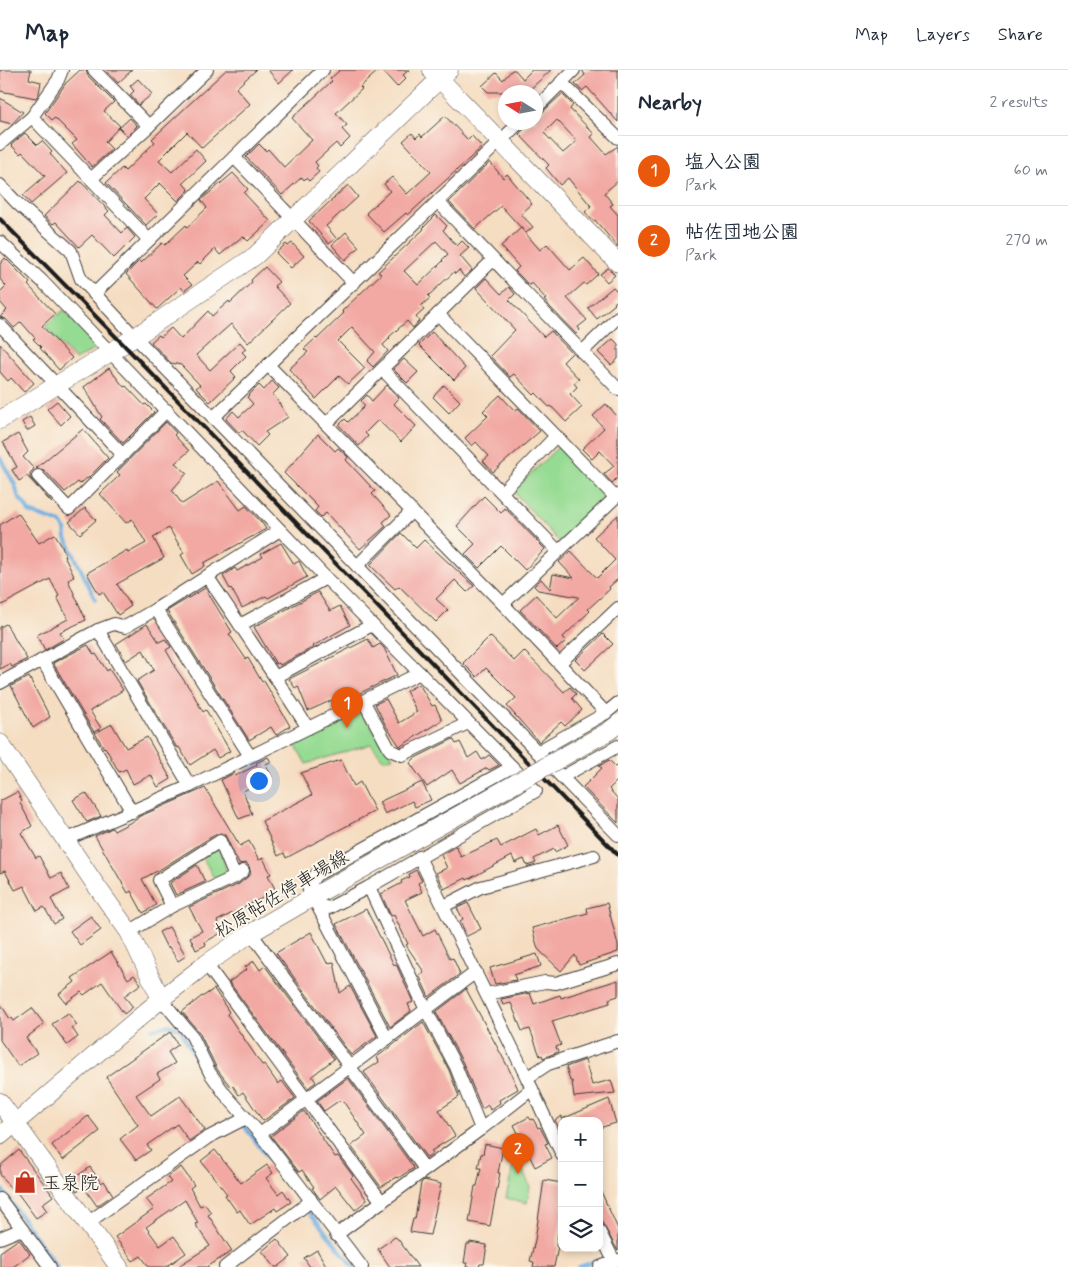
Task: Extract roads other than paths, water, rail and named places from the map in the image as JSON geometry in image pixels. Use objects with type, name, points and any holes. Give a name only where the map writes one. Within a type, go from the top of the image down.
[{"type":"street","points":[[0,144],[32,117],[58,80],[62,70]]},
{"type":"street","points":[[94,70],[149,126]]},
{"type":"street","points":[[543,101],[574,70]]},
{"type":"street","points":[[91,178],[149,126],[205,71]]},
{"type":"street","points":[[94,294],[234,157],[317,72]]},
{"type":"street","points":[[0,420],[134,337],[255,256],[294,220],[440,73],[618,263]]},
{"type":"street","points":[[562,82],[618,138]]},
{"type":"street","points":[[32,117],[149,240]]},
{"type":"street","points":[[213,418],[512,130]]},
{"type":"street","points":[[234,157],[354,282]]},
{"type":"street","points":[[0,184],[17,203],[71,251],[82,279],[134,337],[618,835]]},
{"type":"street","points":[[438,202],[618,389]]},
{"type":"street","points":[[0,242],[42,281],[326,578],[536,791],[329,908],[317,898]]},
{"type":"street","points":[[326,424],[493,260]]},
{"type":"street","points":[[438,314],[616,496],[503,604]]},
{"type":"street","points":[[582,352],[618,317]]},
{"type":"street","points":[[0,325],[123,455]]},
{"type":"street","points":[[268,365],[612,718]]},
{"type":"street","points":[[382,369],[558,551]]},
{"type":"street","points":[[38,476],[69,509],[167,410]]},
{"type":"street","points":[[502,492],[556,436]]},
{"type":"street","points":[[357,566],[412,511]]},
{"type":"street","points":[[0,683],[98,630],[114,624],[125,627],[280,530]]},
{"type":"street","points":[[207,576],[276,677],[308,728]]},
{"type":"street","points":[[240,626],[326,578]]},
{"type":"street","points":[[560,663],[618,608]]},
{"type":"street","points":[[156,609],[250,756]]},
{"type":"street","points":[[276,677],[372,625]]},
{"type":"street","points":[[98,630],[190,786]]},
{"type":"street","points":[[42,660],[132,812]]},
{"type":"street","points":[[65,840],[190,786],[420,673]]},
{"type":"street","points":[[364,702],[390,750],[402,755],[468,723]]},
{"type":"street","points":[[537,752],[612,718],[618,703]]},
{"type":"street","name":"松原帖佐停車場線","points":[[0,1136],[161,999],[206,964],[251,933],[317,898],[601,736],[612,718]]},
{"type":"street","points":[[0,743],[129,932],[161,999],[192,1036],[210,1072],[225,1094],[244,1119],[260,1134],[305,1205],[336,1235],[362,1267]]},
{"type":"street","points":[[562,777],[618,746]]},
{"type":"street","points":[[387,1039],[317,898],[308,886],[316,874],[512,767]]},
{"type":"street","points":[[129,932],[172,906],[239,874],[220,841],[159,880],[172,906]]},
{"type":"street","points":[[419,856],[487,994],[558,1146]]},
{"type":"street","points":[[444,906],[481,887],[594,856]]},
{"type":"street","points":[[369,887],[426,1010],[456,1067],[481,1129]]},
{"type":"street","points":[[251,933],[425,1169]]},
{"type":"street","points":[[206,964],[382,1202]]},
{"type":"street","points":[[487,994],[545,982],[556,983],[618,964]]},
{"type":"street","points":[[260,1134],[348,1066],[476,972]]},
{"type":"street","points":[[336,1235],[481,1129],[530,1084],[548,1064],[618,1041]]},
{"type":"street","points":[[0,1102],[86,1224],[119,1267]]},
{"type":"street","points":[[86,1224],[207,1138],[244,1119]]},
{"type":"street","points":[[0,1199],[50,1267]]},
{"type":"street","points":[[225,1267],[305,1205]]},
{"type":"street","points":[[0,1238],[22,1229]]},
{"type":"street","points":[[600,1267],[616,1260],[603,1238]]},
{"type":"waterway","points":[[0,458],[15,485],[18,496],[29,512],[61,523],[65,529],[66,538],[95,599]]},
{"type":"waterway","points":[[152,1029],[169,1025],[180,1029],[201,1067]]},
{"type":"waterway","points":[[242,1123],[310,1213],[354,1267]]},
{"type":"waterway","points":[[0,1187],[57,1267]]},
{"type":"waterway","points":[[579,1267],[596,1261]]},
{"type":"railway","points":[[0,219],[618,855]]},
{"type":"place","name":"塩入公園","points":[[347,728]]},
{"type":"place","name":"帖佐団地公園","points":[[518,1174]]},
{"type":"place","name":"玉泉院","points":[[25,1182]]}]
